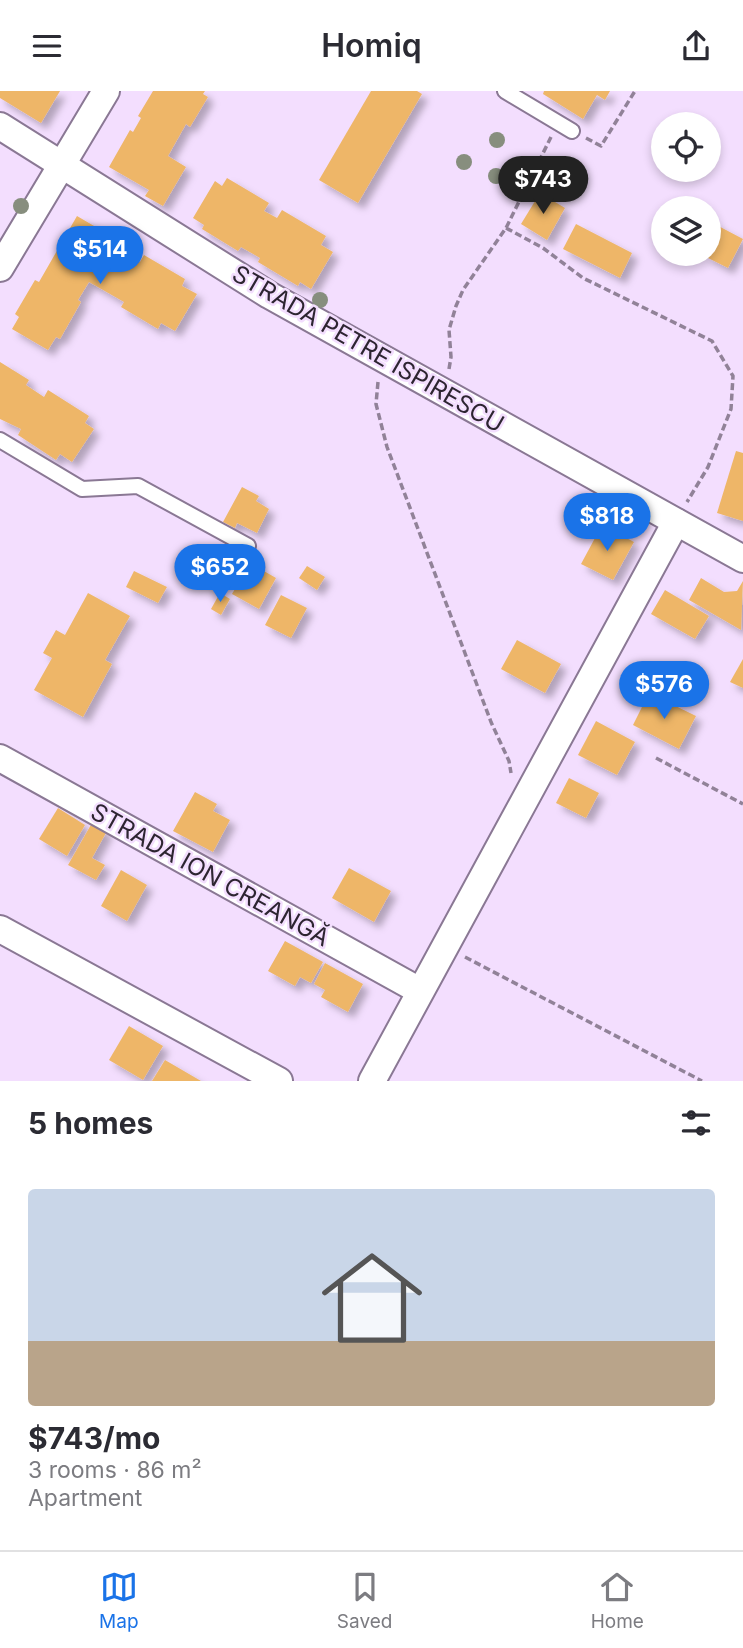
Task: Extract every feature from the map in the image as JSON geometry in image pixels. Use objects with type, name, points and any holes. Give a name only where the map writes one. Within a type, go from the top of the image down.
[{"type":"street","points":[[0,268],[106,91]]},
{"type":"street","name":"STRADA PETRE ISPIRESCU","points":[[0,126],[269,295],[743,559]]},
{"type":"street","points":[[372,1081],[676,522]]},
{"type":"street","name":"STRADA ION CREANGĂ","points":[[0,758],[420,992]]},
{"type":"street","points":[[0,929],[279,1081]]},
{"type":"lane","points":[[505,91],[572,131]]},
{"type":"lane","points":[[0,440],[82,489],[138,486],[248,546]]},
{"type":"path","points":[[572,131],[600,146],[635,91]]},
{"type":"path","points":[[440,391],[447,377],[451,357],[449,330],[463,290],[506,228],[558,123]]},
{"type":"path","points":[[506,228],[543,249],[583,278],[712,341],[733,376],[731,409],[718,444],[676,522]]},
{"type":"path","points":[[388,361],[378,382],[376,404],[387,447],[491,722],[509,761],[511,773]]},
{"type":"path","points":[[656,758],[743,804]]},
{"type":"path","points":[[445,946],[702,1081]]},
{"type":"building","points":[[0,91],[60,91],[41,123],[0,98]]},
{"type":"building","points":[[153,91],[205,91],[203,94],[208,97],[190,127],[186,124],[168,156],[186,167],[163,206],[145,196],[149,190],[109,167],[130,130],[133,132],[141,118],[138,116]]},
{"type":"building","points":[[371,91],[417,91],[422,94],[358,203],[319,180]]},
{"type":"building","points":[[544,91],[610,91],[605,100],[597,95],[583,119],[543,94]]},
{"type":"building","points":[[227,178],[269,203],[264,211],[277,218],[282,210],[326,236],[321,245],[333,252],[311,289],[300,282],[298,286],[258,262],[260,258],[241,247],[238,251],[202,229],[204,225],[193,218],[215,181],[222,186]]},
{"type":"building","points":[[540,193],[565,208],[547,240],[521,224]]},
{"type":"building","points":[[77,216],[101,230],[97,237],[109,244],[114,237],[134,249],[130,256],[140,262],[144,255],[185,279],[182,286],[197,294],[175,331],[161,323],[158,329],[121,307],[124,302],[89,282],[60,339],[56,337],[48,350],[12,329],[19,317],[15,314],[35,280],[39,282]]},
{"type":"building","points":[[576,224],[632,253],[620,278],[563,249]]},
{"type":"building","points":[[721,227],[743,239],[728,268],[721,264]]},
{"type":"building","points":[[0,362],[29,380],[26,385],[44,397],[48,390],[89,416],[85,423],[94,429],[72,462],[60,454],[56,460],[18,435],[21,429],[0,419]]},
{"type":"building","points":[[736,451],[743,453],[743,521],[717,513]]},
{"type":"building","points":[[242,487],[259,496],[256,501],[269,509],[257,533],[237,523],[235,528],[223,522]]},
{"type":"building","points":[[602,525],[634,542],[613,580],[581,564]]},
{"type":"building","points":[[250,563],[276,578],[259,609],[232,594]]},
{"type":"building","points":[[307,566],[325,577],[317,590],[299,578]]},
{"type":"building","points":[[134,571],[167,587],[158,603],[126,587]]},
{"type":"building","points":[[701,578],[724,592],[737,591],[743,581],[741,630],[689,600]]},
{"type":"building","points":[[665,590],[709,616],[695,639],[651,614]]},
{"type":"building","points":[[88,593],[130,616],[105,660],[112,664],[83,717],[34,690],[52,658],[43,653],[56,630],[65,635]]},
{"type":"building","points":[[220,593],[230,599],[221,615],[211,609]]},
{"type":"building","points":[[281,595],[307,608],[291,638],[265,625]]},
{"type":"building","points":[[517,640],[561,664],[545,693],[501,669]]},
{"type":"building","points":[[743,659],[743,688],[730,682]]},
{"type":"building","points":[[649,693],[696,716],[679,749],[633,725]]},
{"type":"building","points":[[596,721],[635,742],[617,775],[578,755]]},
{"type":"building","points":[[569,778],[599,793],[586,818],[556,803]]},
{"type":"building","points":[[195,792],[217,804],[213,811],[230,820],[213,852],[173,831]]},
{"type":"building","points":[[58,808],[85,825],[67,856],[39,839]]},
{"type":"building","points":[[92,823],[107,831],[92,858],[105,865],[96,880],[68,865]]},
{"type":"building","points":[[349,868],[391,891],[374,922],[332,898]]},
{"type":"building","points":[[121,870],[147,885],[127,921],[101,906]]},
{"type":"building","points":[[285,941],[323,962],[311,983],[300,977],[295,986],[268,971]]},
{"type":"building","points":[[325,963],[363,984],[348,1012],[321,997],[325,990],[314,984]]},
{"type":"building","points":[[129,1026],[163,1046],[143,1080],[109,1060]]},
{"type":"building","points":[[165,1060],[201,1081],[152,1081]]}]
